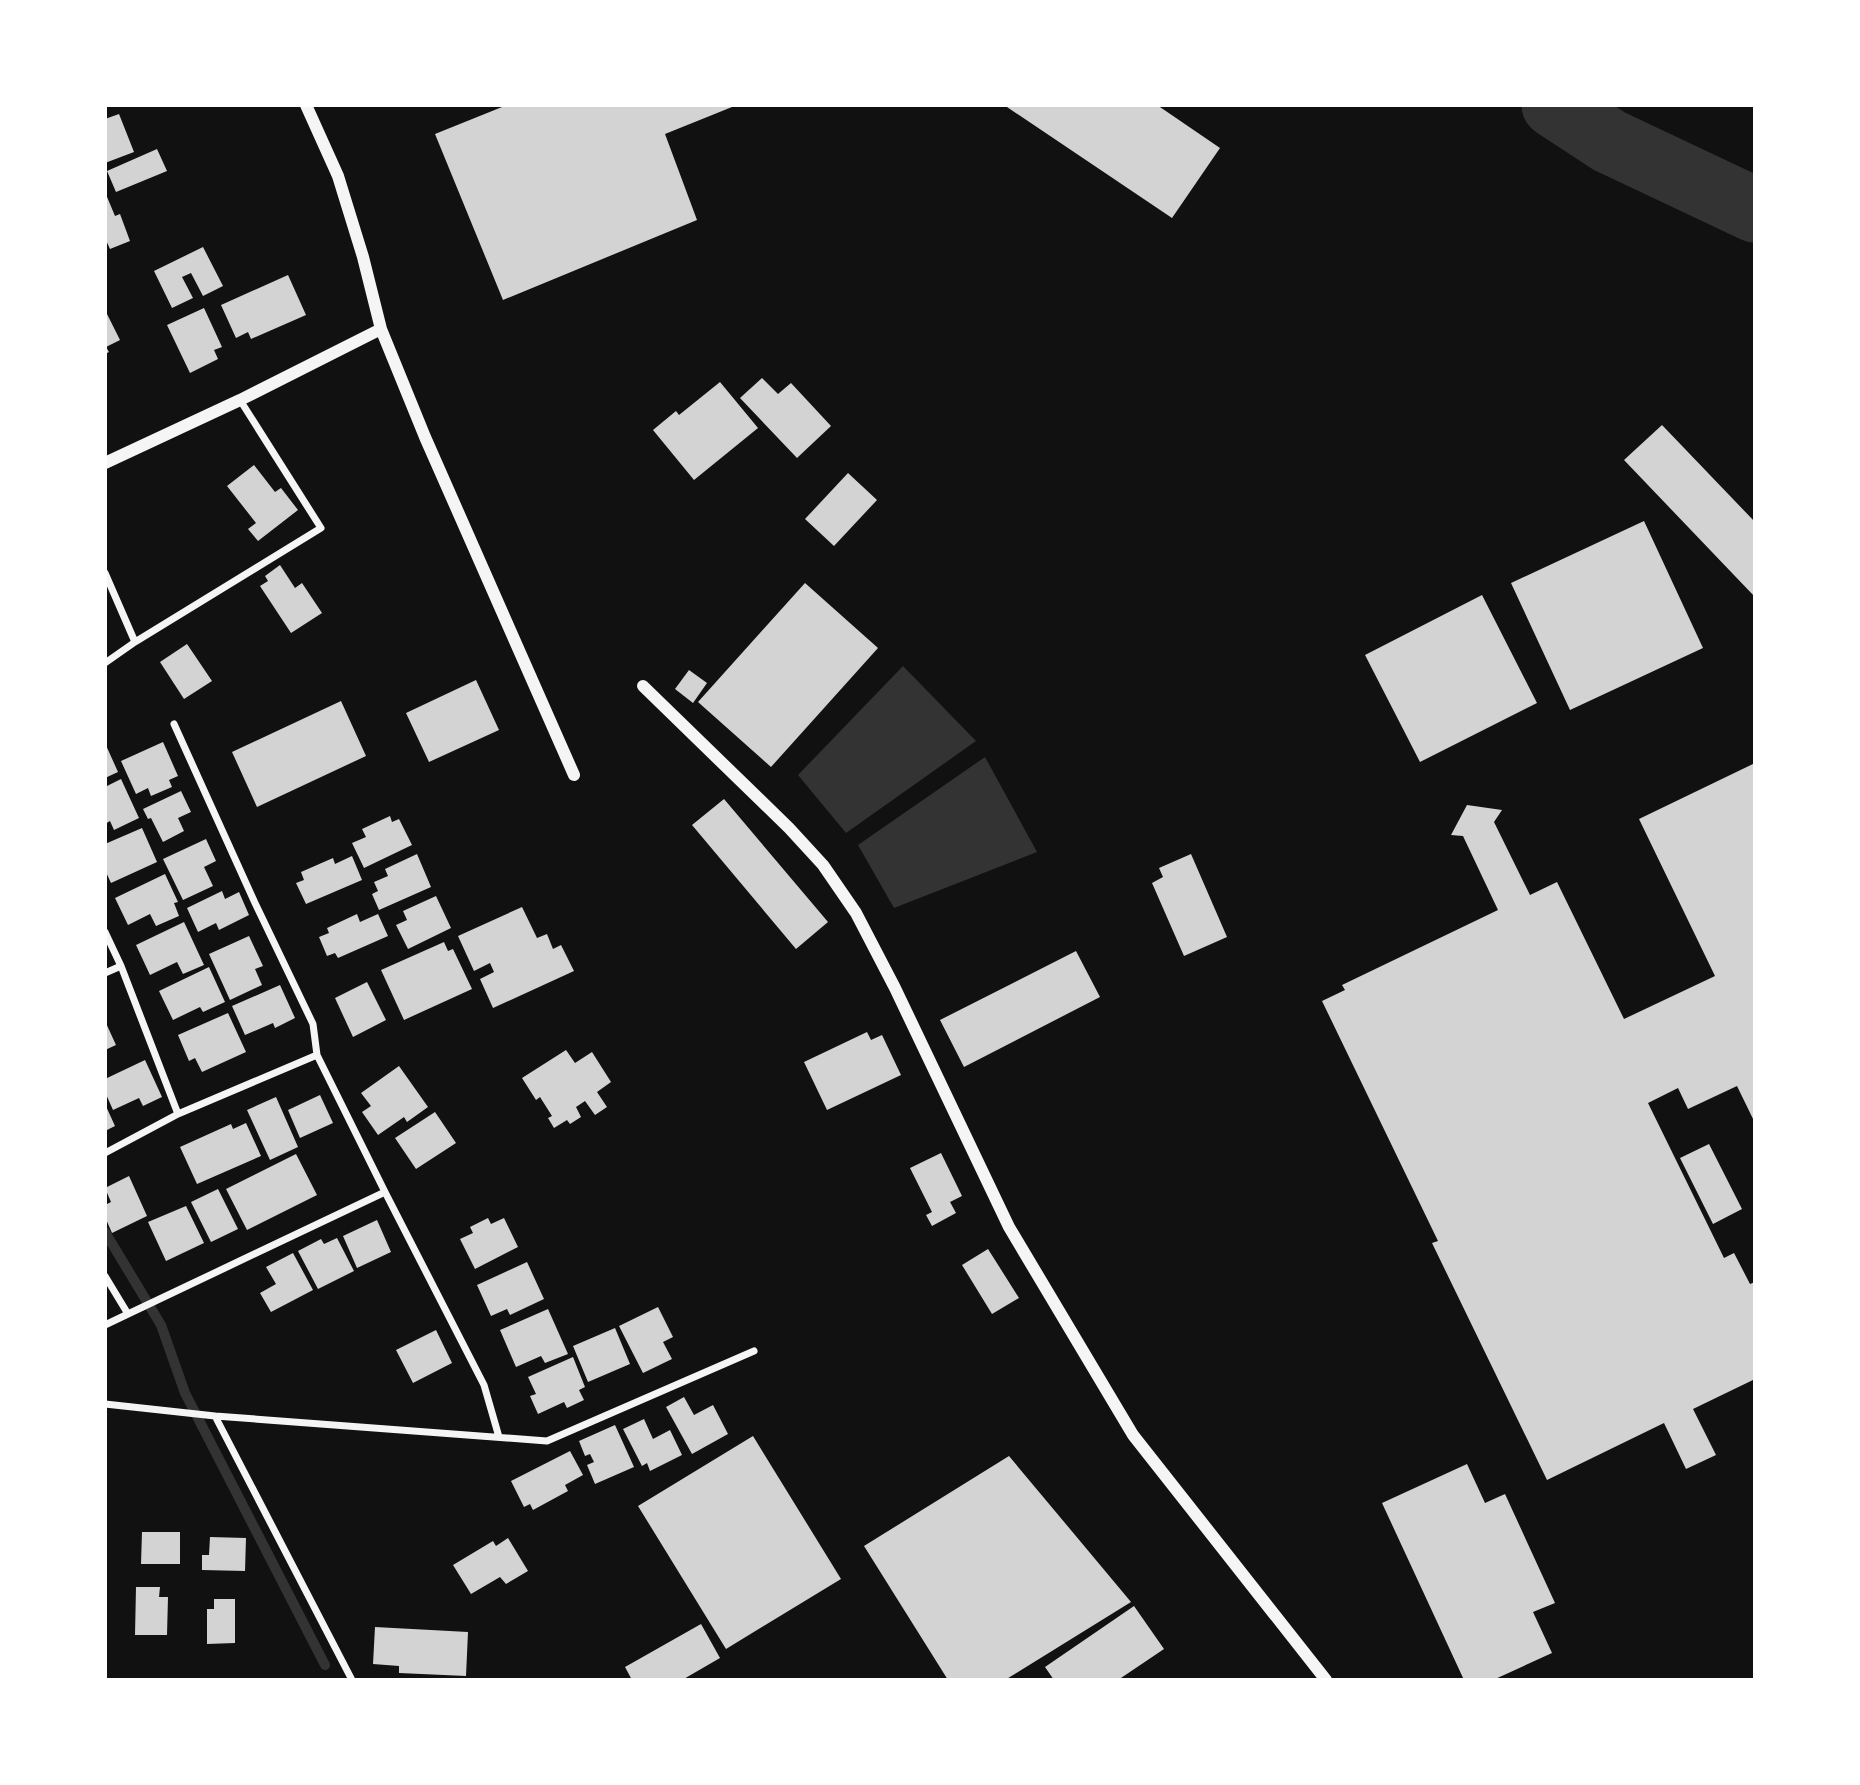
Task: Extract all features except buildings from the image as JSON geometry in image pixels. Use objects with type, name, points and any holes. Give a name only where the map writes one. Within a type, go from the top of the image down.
[{"type":"street","points":[[306,105],[338,176],[382,329],[425,438],[574,775]]},
{"type":"street","points":[[105,463],[382,329]]},
{"type":"street","points":[[105,663],[321,528],[240,400]]},
{"type":"street","points":[[105,573],[135,642]]},
{"type":"street","points":[[643,686],[789,828],[823,865],[856,913],[895,988],[1009,1227],[1133,1436],[1326,1680]]},
{"type":"street","points":[[174,724],[313,1024],[317,1055],[484,1385],[499,1437]]},
{"type":"street","points":[[105,932],[121,966],[178,1114]]},
{"type":"street","points":[[105,973],[121,966]]},
{"type":"street","points":[[105,1153],[178,1114],[317,1055]]},
{"type":"street","points":[[105,1325],[385,1192]]},
{"type":"street","points":[[105,1276],[128,1314]]},
{"type":"street","points":[[105,1404],[215,1416],[547,1441],[754,1351]]},
{"type":"street","points":[[215,1416],[352,1680]]},
{"type":"shaded area","points":[[903,666],[976,741],[846,833],[798,775]]},
{"type":"shaded area","points":[[985,757],[1037,852],[894,908],[858,845]]},
{"type":"waterway","points":[[1554,105],[1609,141],[1755,210]]},
{"type":"waterway","points":[[105,1232],[161,1325],[185,1393],[325,1665]]}]
